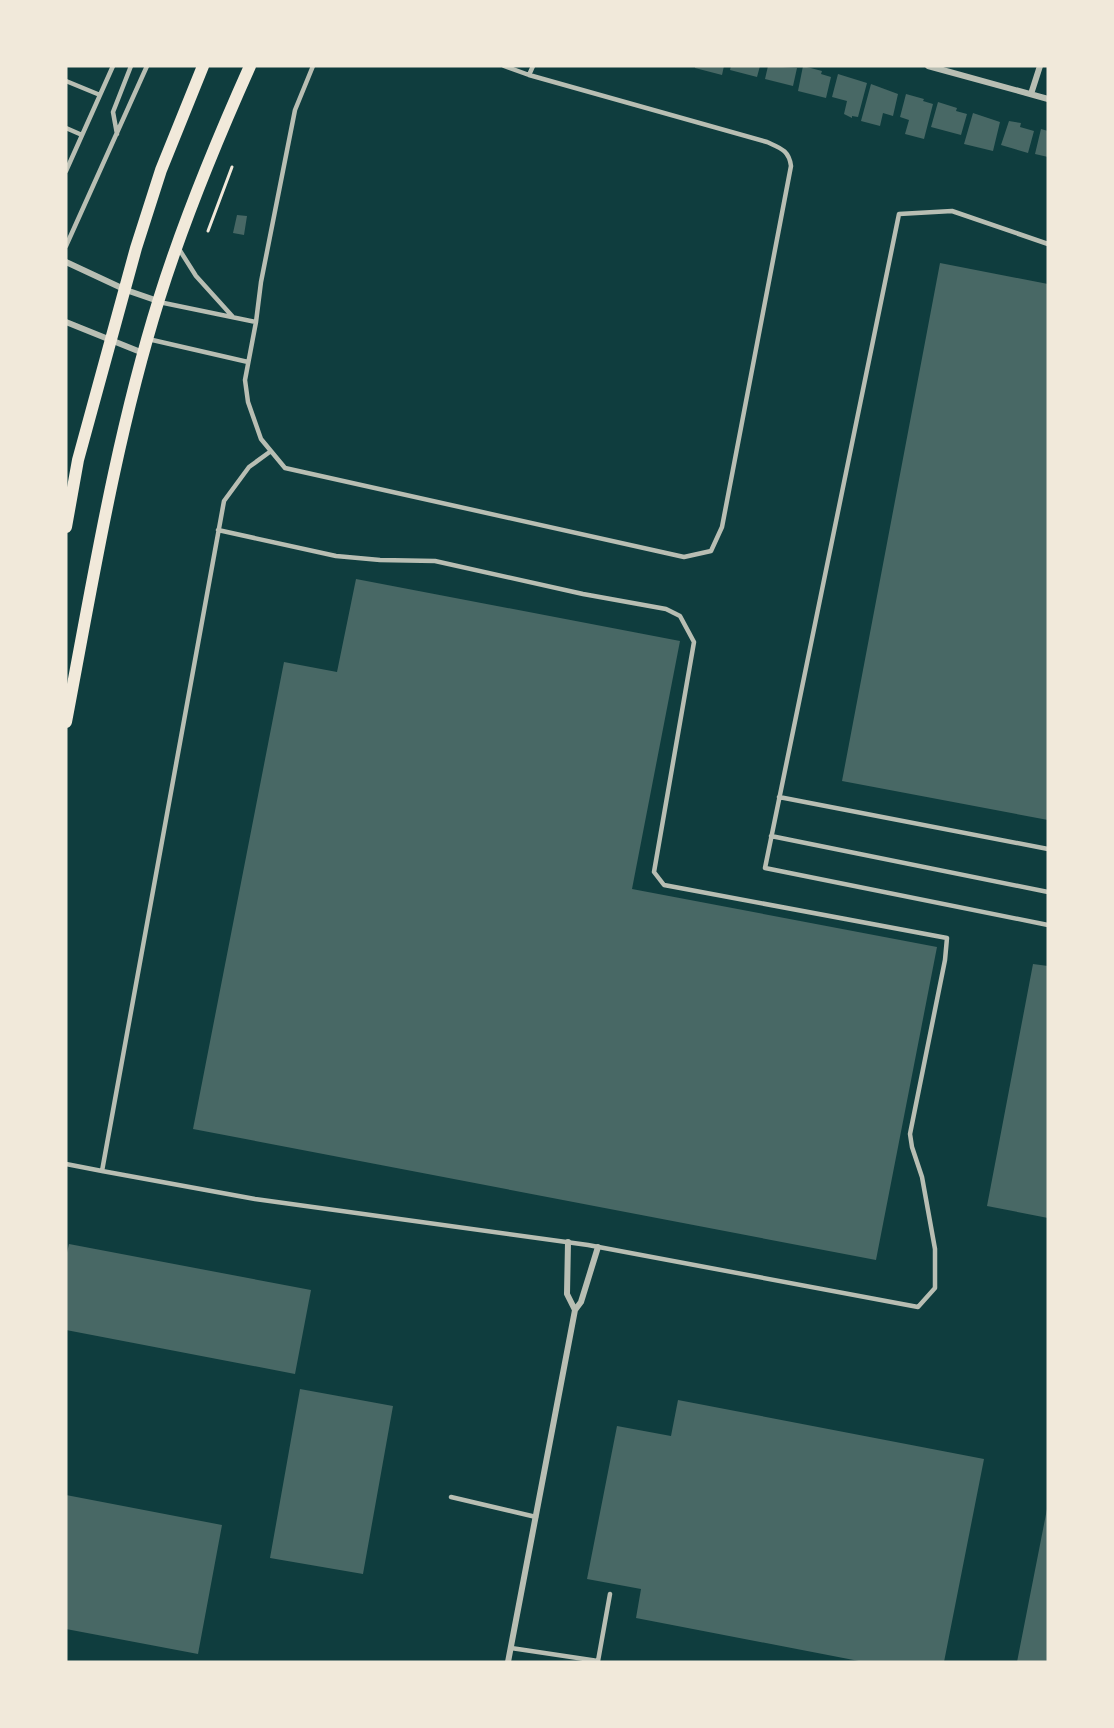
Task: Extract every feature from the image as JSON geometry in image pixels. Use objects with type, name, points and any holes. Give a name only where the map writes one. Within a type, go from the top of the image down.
[{"type":"main road","points":[[66,527],[78,460],[136,248],[161,170],[203,66]]},
{"type":"main road","points":[[66,722],[117,459],[158,301],[176,245],[250,66]]},
{"type":"street","points":[[928,66],[1048,99]]},
{"type":"street","points":[[1031,94],[1040,66]]},
{"type":"street","points":[[66,262],[126,290],[158,301]]},
{"type":"street","points":[[66,322],[144,354]]},
{"type":"street","points":[[568,1242],[567,1294],[575,1310]]},
{"type":"street","points":[[508,1662],[575,1310],[581,1302],[598,1247]]},
{"type":"lane","points":[[66,171],[113,66]]},
{"type":"lane","points":[[117,134],[113,112],[131,66]]},
{"type":"lane","points":[[66,246],[147,66]]},
{"type":"lane","points":[[314,66],[295,110],[261,282],[245,380],[248,402],[261,440],[285,468],[684,557],[711,551],[722,527],[789,177],[790,158],[785,150],[767,142],[504,66]]},
{"type":"lane","points":[[529,75],[533,66]]},
{"type":"lane","points":[[66,81],[100,95]]},
{"type":"lane","points":[[66,128],[82,135]]},
{"type":"lane","points":[[1048,244],[952,211],[899,214],[765,868],[1048,925]]},
{"type":"lane","points":[[176,245],[196,276],[234,317]]},
{"type":"lane","points":[[158,301],[256,322]]},
{"type":"lane","points":[[148,339],[248,362]]},
{"type":"lane","points":[[102,1171],[224,501],[249,466],[271,451]]},
{"type":"lane","points":[[66,1164],[255,1199],[598,1247],[918,1307],[935,1288],[935,1249],[922,1178],[910,1134],[945,960],[947,938],[664,885],[654,872],[694,642],[680,616],[666,609],[583,594],[435,561],[336,556],[218,530]]},
{"type":"lane","points":[[779,797],[1048,849]]},
{"type":"lane","points":[[771,836],[1048,892]]},
{"type":"lane","points":[[451,1497],[536,1517]]},
{"type":"lane","points":[[598,1661],[610,1594]]},
{"type":"lane","points":[[511,1648],[606,1662]]},
{"type":"lane","points":[[554,1662],[555,1654]]},
{"type":"path","points":[[208,231],[232,167]]},
{"type":"building","points":[[695,66],[724,66],[722,75],[695,68]]},
{"type":"building","points":[[731,66],[760,66],[757,77],[730,70]]},
{"type":"building","points":[[768,66],[797,68],[793,86],[765,79]]},
{"type":"building","points":[[803,66],[822,71],[821,74],[831,77],[826,98],[798,91]]},
{"type":"building","points":[[838,74],[867,83],[858,117],[852,116],[852,118],[844,114],[847,101],[832,97]]},
{"type":"building","points":[[871,84],[898,94],[893,116],[883,113],[880,126],[861,121]]},
{"type":"building","points":[[906,94],[933,104],[924,139],[905,134],[909,120],[900,117]]},
{"type":"building","points":[[938,102],[967,114],[961,135],[931,127]]},
{"type":"building","points":[[973,113],[1000,122],[993,151],[964,144]]},
{"type":"building","points":[[1009,121],[1021,123],[1020,127],[1034,131],[1028,153],[1001,145]]},
{"type":"building","points":[[1041,129],[1048,131],[1048,157],[1035,154]]},
{"type":"building","points":[[237,215],[247,216],[244,235],[233,233]]},
{"type":"building","points":[[940,263],[1048,284],[1048,820],[842,781]]},
{"type":"building","points":[[356,579],[680,641],[632,889],[937,947],[876,1260],[193,1129],[284,662],[337,672]]},
{"type":"building","points":[[1033,964],[1048,966],[1048,1218],[987,1206]]},
{"type":"building","points":[[69,1244],[311,1290],[295,1374],[66,1330],[66,1257]]},
{"type":"building","points":[[300,1389],[393,1406],[363,1574],[270,1558]]},
{"type":"building","points":[[678,1400],[984,1459],[944,1662],[864,1662],[636,1618],[641,1589],[587,1579],[617,1426],[671,1436]]},
{"type":"building","points":[[66,1495],[222,1525],[198,1654],[66,1629]]},
{"type":"building","points":[[1047,1509],[1048,1662],[1017,1662]]}]
